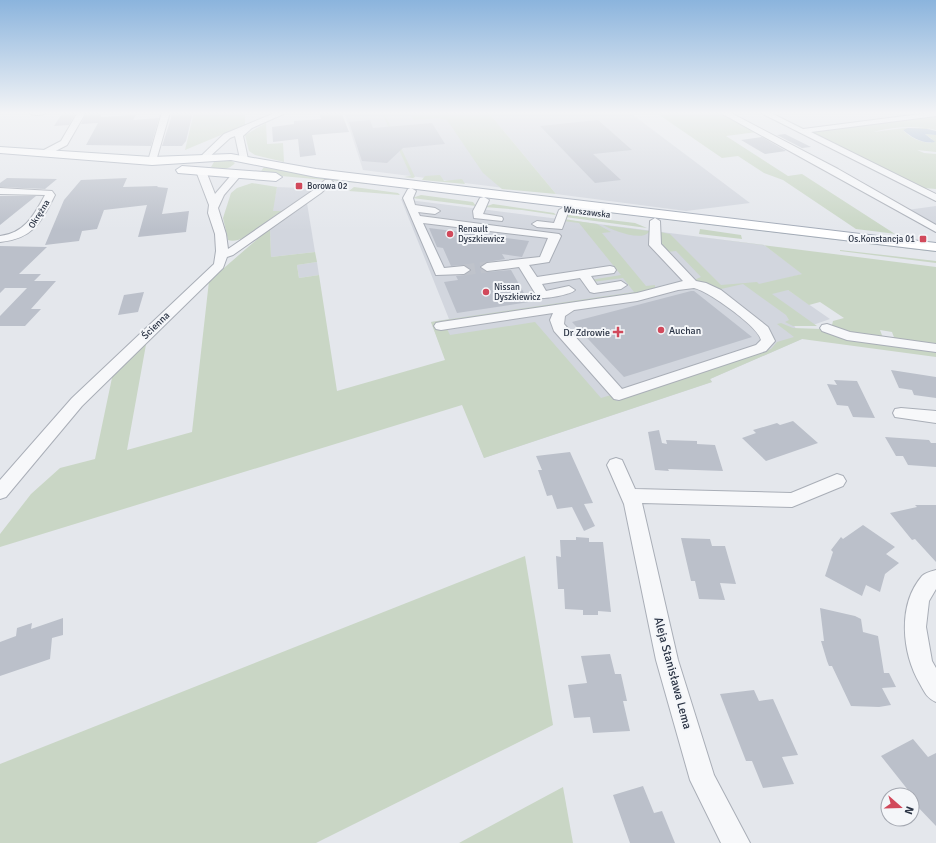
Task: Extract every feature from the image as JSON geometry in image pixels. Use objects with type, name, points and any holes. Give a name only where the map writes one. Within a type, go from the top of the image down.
[{"type":"main road","points":[[0,155],[201,172],[203,158],[152,161],[20,151]]},
{"type":"main road","name":"Warszawska","points":[[203,158],[225,157],[244,159],[316,173],[936,247]]},
{"type":"main road","points":[[237,174],[244,159]]},
{"type":"main road","name":"Warszawska","points":[[201,172],[328,182],[411,191],[936,256]]},
{"type":"street","points":[[152,161],[155,151]]},
{"type":"street","points":[[203,158],[211,151]]},
{"type":"street","points":[[242,151],[244,159]]},
{"type":"street","points":[[798,151],[936,229]]},
{"type":"street","points":[[843,151],[936,198]]},
{"type":"street","points":[[201,172],[214,205]]},
{"type":"street","points":[[237,174],[219,195],[214,205],[213,214],[219,226],[222,255],[235,249],[328,182]]},
{"type":"street","name":"Okrężna","points":[[0,191],[43,192],[49,193],[50,195],[28,230],[12,238],[0,239]]},
{"type":"street","points":[[411,191],[408,198],[411,208],[440,272],[464,270]]},
{"type":"street","points":[[476,221],[478,211],[484,200]]},
{"type":"street","points":[[411,208],[476,221],[556,231]]},
{"type":"street","points":[[487,267],[545,260],[564,210]]},
{"type":"street","points":[[416,219],[476,221]]},
{"type":"street","points":[[655,221],[655,244],[692,284]]},
{"type":"street","name":"Ścienna","points":[[0,492],[77,402],[219,266],[222,255]]},
{"type":"street","points":[[522,263],[542,295],[569,290]]},
{"type":"street","points":[[534,281],[610,270]]},
{"type":"street","points":[[583,274],[594,289],[621,285]]},
{"type":"street","points":[[441,326],[639,297],[678,286],[692,284],[711,290],[763,330],[768,338],[766,345],[619,395],[559,328],[556,320],[557,316],[564,310],[571,307]]},
{"type":"street","points":[[826,328],[847,336],[936,348]]},
{"type":"street","points":[[901,413],[936,418]]},
{"type":"street","name":"Aleja Stanisława Lema","points":[[616,465],[633,504],[667,660],[703,780],[736,843]]},
{"type":"street","points":[[629,496],[792,500],[837,481]]},
{"type":"street","points":[[936,579],[930,581],[919,599],[915,627],[921,665],[936,690]]},
{"type":"shaded area","points":[[357,151],[485,151],[511,189],[363,170]]},
{"type":"shaded area","points":[[521,151],[681,151],[750,203],[686,211],[556,194]]},
{"type":"shaded area","points":[[277,187],[315,190],[285,211],[272,211]]},
{"type":"shaded area","points":[[401,199],[764,245],[803,274],[775,281],[830,319],[813,325],[792,322],[802,339],[710,379],[712,382],[484,458],[431,322],[449,319]]},
{"type":"shaded area","points":[[307,203],[315,252],[271,257],[270,228]]},
{"type":"shaded area","points":[[936,206],[936,227],[907,210]]},
{"type":"shaded area","points":[[317,262],[319,275],[299,278],[297,265]]},
{"type":"green space","points":[[250,151],[283,151],[284,162],[255,155]]},
{"type":"green space","points":[[400,151],[403,151],[415,177],[404,177],[411,176]]},
{"type":"green space","points":[[468,151],[521,151],[556,194],[502,189],[483,173]]},
{"type":"green space","points":[[712,151],[750,151],[788,176],[802,174],[895,234],[856,229],[783,180],[764,173],[738,156],[722,158]]},
{"type":"green space","points":[[849,151],[920,151],[936,154],[936,189],[924,188]]},
{"type":"green space","points":[[230,160],[235,163],[230,167],[223,169],[211,167],[214,162]]},
{"type":"green space","points":[[264,167],[312,175],[936,250],[936,252],[370,184],[259,174]]},
{"type":"green space","points":[[440,175],[444,181],[462,179],[465,184],[422,180],[425,176]]},
{"type":"green space","points":[[252,183],[277,187],[273,211],[285,211],[257,231],[242,239],[234,241],[228,240],[223,218],[231,193],[237,188]]},
{"type":"green space","points":[[354,187],[398,193],[400,195],[349,191]]},
{"type":"green space","points":[[421,195],[473,202],[476,206],[412,198]]},
{"type":"green space","points":[[493,204],[554,213],[556,215],[522,210],[484,207]]},
{"type":"green space","points":[[569,215],[635,223],[647,228],[565,217]]},
{"type":"green space","points":[[564,219],[597,224],[611,232],[602,233],[646,286],[655,285],[655,288],[637,294],[447,329],[450,335],[535,322],[601,398],[611,395],[617,401],[771,349],[777,342],[794,337],[777,324],[781,323],[793,328],[822,329],[843,338],[936,351],[936,357],[802,339],[710,379],[712,382],[484,458],[462,405],[0,547],[0,534],[31,494],[60,468],[95,459],[113,373],[147,339],[127,450],[192,432],[209,281],[270,228],[271,257],[315,252],[317,262],[297,265],[299,278],[319,275],[337,391],[445,360],[431,322],[634,292],[623,278],[592,282],[590,280],[621,275],[579,223],[563,221]]},
{"type":"green space","points":[[603,225],[649,232],[640,236],[626,234]]},
{"type":"green space","points":[[700,229],[741,235],[742,239],[699,234]]},
{"type":"green space","points":[[660,232],[670,234],[721,285],[757,282],[759,284],[802,274],[764,245],[936,267],[936,345],[895,340],[892,332],[880,330],[883,338],[847,333],[832,325],[833,321],[844,318],[820,302],[809,305],[788,290],[772,294],[817,326],[793,326],[785,322],[789,320],[786,315],[743,284],[721,289],[694,280],[701,277],[676,251],[667,252],[660,243]]},
{"type":"green space","points":[[840,251],[936,261],[936,263]]},
{"type":"green space","points":[[525,556],[553,725],[316,843],[0,843],[0,764]]},
{"type":"green space","points":[[563,787],[573,843],[459,843]]},
{"type":"building","points":[[299,151],[315,151],[316,155],[300,157]]},
{"type":"building","points":[[359,151],[399,151],[387,163],[362,161]]},
{"type":"building","points":[[564,151],[619,151],[593,154],[621,180],[595,183]]},
{"type":"building","points":[[760,151],[784,151],[765,154]]},
{"type":"building","points":[[7,178],[57,179],[45,189],[0,187],[0,183]]},
{"type":"building","points":[[127,178],[123,187],[158,186],[157,187],[168,188],[162,214],[189,211],[186,232],[138,237],[147,205],[104,210],[97,229],[82,231],[79,241],[45,245],[64,200],[81,180]]},
{"type":"building","points":[[0,196],[36,196],[0,225]]},
{"type":"building","points":[[429,228],[529,241],[522,257],[502,254],[505,259],[487,262],[480,267],[487,272],[511,270],[529,302],[457,313],[444,282],[458,280],[456,276],[465,275],[471,270],[464,265],[451,266],[443,248],[437,247]]},
{"type":"building","points":[[0,246],[47,247],[19,274],[41,274],[34,281],[56,281],[31,309],[41,309],[25,326],[0,326],[0,316],[27,288],[5,288],[0,293]]},
{"type":"building","name":"Auchan","points":[[694,291],[752,337],[624,377],[572,322]]},
{"type":"building","points":[[144,292],[138,312],[118,315],[124,295]]},
{"type":"building","points":[[891,370],[936,377],[936,398],[914,395],[912,390],[899,388]]},
{"type":"building","points":[[834,380],[857,381],[875,418],[853,417],[848,406],[837,405],[827,384],[837,385]]},
{"type":"building","points":[[793,421],[818,443],[766,461],[742,438],[756,433],[753,430],[777,423],[780,425]]},
{"type":"building","points":[[659,430],[662,443],[667,444],[666,440],[697,441],[697,444],[715,445],[723,471],[655,470],[648,432]]},
{"type":"building","points":[[885,437],[929,440],[931,443],[936,443],[936,467],[908,465],[903,456],[896,456]]},
{"type":"building","points":[[570,452],[593,503],[584,504],[595,526],[584,531],[572,507],[557,509],[552,495],[547,496],[538,470],[542,470],[536,456]]},
{"type":"building","points":[[915,505],[936,505],[936,562],[915,539],[912,540],[890,513],[917,507]]},
{"type":"building","points":[[863,525],[895,547],[886,554],[899,563],[885,574],[880,592],[866,585],[862,596],[825,576],[833,552],[831,550],[841,537],[843,539]]},
{"type":"building","points":[[576,537],[589,538],[589,542],[603,542],[611,612],[598,611],[598,615],[583,615],[583,610],[565,609],[564,589],[558,589],[556,556],[561,557],[560,540],[576,540]]},
{"type":"building","points":[[681,538],[710,539],[712,546],[725,546],[736,584],[720,583],[725,600],[699,599],[695,581],[691,581]]},
{"type":"building","points":[[820,608],[855,616],[861,619],[863,632],[878,636],[884,673],[889,673],[896,687],[882,688],[891,705],[879,707],[851,706],[832,666],[829,666],[827,661],[821,641],[824,641]]},
{"type":"building","points":[[63,618],[63,635],[52,638],[50,659],[0,676],[0,642],[16,636],[17,628],[32,623],[31,629]]},
{"type":"building","points":[[610,654],[615,674],[621,674],[627,701],[623,701],[630,731],[593,733],[590,717],[574,718],[568,685],[587,683],[581,656]]},
{"type":"building","points":[[754,690],[759,701],[773,699],[798,755],[782,757],[794,784],[763,788],[752,761],[746,761],[720,694]]},
{"type":"building","points":[[913,739],[928,757],[936,753],[936,826],[920,809],[920,787],[906,787],[881,756]]},
{"type":"building","points":[[643,786],[654,813],[662,811],[675,843],[630,843],[613,795]]},
{"type":"tunnel","points":[[464,270],[487,267]]},
{"type":"place","name":"Borowa 02","points":[[299,186]]},
{"type":"place","name":"Renault Dyszkiewicz","points":[[450,234]]},
{"type":"place","name":"Os.Konstancja 01","points":[[923,239]]},
{"type":"place","name":"Nissan Dyszkiewicz","points":[[486,292]]},
{"type":"place","name":"Auchan","points":[[661,330]]},
{"type":"place","name":"Dr Zdrowie","points":[[618,332]]}]
